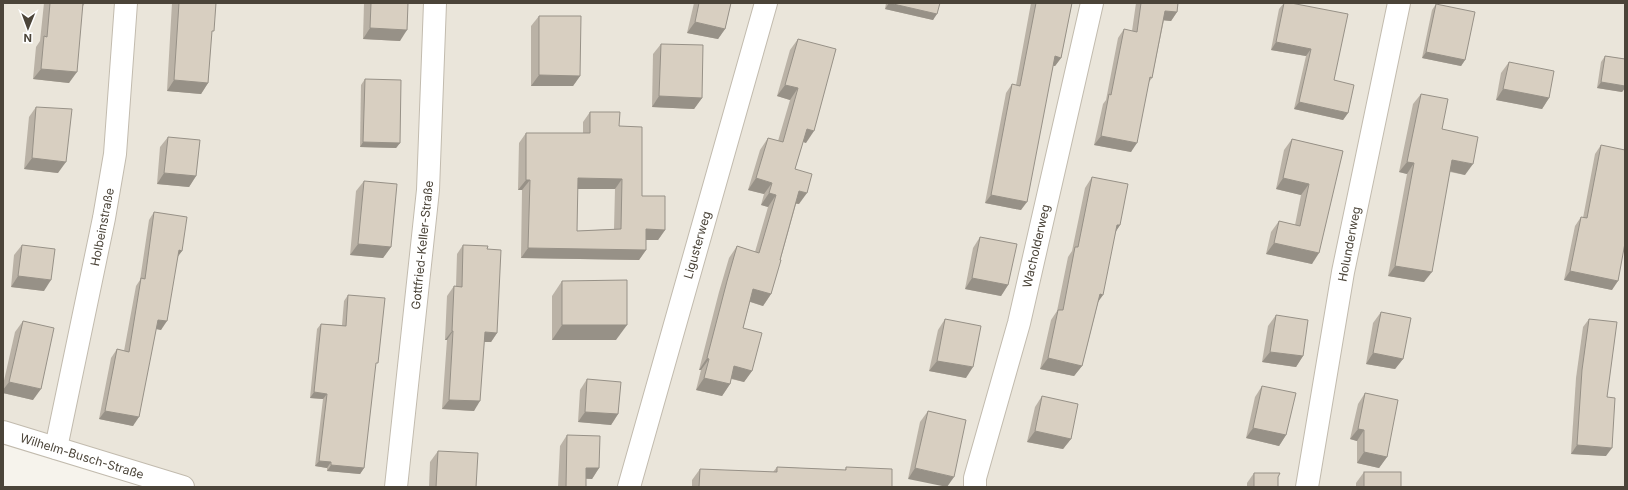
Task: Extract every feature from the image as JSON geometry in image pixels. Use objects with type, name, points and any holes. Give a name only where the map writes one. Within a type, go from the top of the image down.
[{"type":"street","name":"Holbeinstraße","points":[[56,448],[104,218],[115,154],[126,3]]},
{"type":"street","name":"Gottfried-Keller-Straße","points":[[396,487],[428,190],[435,3]]},
{"type":"street","name":"Ligusterweg","points":[[628,487],[766,3]]},
{"type":"street","name":"Wacholderweg","points":[[974,487],[975,478],[1019,323],[1092,3]]},
{"type":"street","name":"Holunderweg","points":[[1307,487],[1343,272],[1399,3]]},
{"type":"street","name":"Wilhelm-Busch-Straße","points":[[3,432],[183,487]]},
{"type":"shaded area","points":[[3,3],[1625,3],[1625,487],[183,487],[3,432]]},
{"type":"building","points":[[50,3],[83,3],[77,72],[41,69],[44,36],[47,37]]},
{"type":"building","points":[[179,3],[216,3],[208,83],[174,80]]},
{"type":"building","points":[[371,3],[408,3],[407,30],[370,28]]},
{"type":"building","points":[[699,3],[731,3],[725,29],[695,22]]},
{"type":"building","points":[[889,3],[940,3],[937,14]]},
{"type":"building","points":[[1036,3],[1072,3],[1061,58],[1055,56],[1027,202],[991,195],[1012,84],[1020,86]]},
{"type":"building","points":[[1141,3],[1178,3],[1177,12],[1165,11],[1137,143],[1101,136],[1124,29],[1137,32]]},
{"type":"building","points":[[1284,3],[1348,14],[1334,80],[1354,85],[1348,113],[1299,102],[1311,49],[1276,42]]},
{"type":"building","points":[[1436,4],[1475,12],[1465,60],[1426,52]]},
{"type":"building","points":[[539,16],[581,16],[580,76],[539,75]]},
{"type":"building","points":[[798,39],[836,49],[814,131],[807,129],[795,169],[812,174],[807,193],[799,191],[771,294],[753,289],[743,328],[762,333],[752,371],[734,366],[730,384],[704,378],[709,359],[707,358],[737,246],[759,253],[776,195],[769,193],[772,183],[756,178],[768,138],[783,142],[798,88],[785,85]]},
{"type":"building","points":[[661,44],[703,45],[702,98],[659,96]]},
{"type":"building","points":[[1605,56],[1625,59],[1625,86],[1601,82]]},
{"type":"building","points":[[1509,62],[1554,71],[1549,98],[1503,89]]},
{"type":"building","points":[[365,79],[401,80],[400,143],[363,142]]},
{"type":"building","points":[[1421,94],[1448,99],[1442,129],[1478,137],[1473,164],[1452,160],[1432,272],[1395,266],[1414,163],[1407,162]]},
{"type":"building","points":[[36,107],[72,109],[66,162],[32,158]]},
{"type":"building","points":[[590,112],[620,112],[619,126],[642,127],[642,196],[665,196],[665,230],[646,229],[646,250],[528,248],[530,180],[526,180],[526,133],[590,133]],"holes":[[[578,178],[622,179],[621,229],[577,231]]]},
{"type":"building","points":[[168,137],[200,140],[196,176],[164,173]]},
{"type":"building","points":[[1292,139],[1343,151],[1319,253],[1274,243],[1279,221],[1300,226],[1309,184],[1283,178]]},
{"type":"building","points":[[1601,145],[1625,150],[1625,243],[1618,281],[1570,271],[1581,217],[1587,218]]},
{"type":"building","points":[[1092,177],[1128,184],[1120,225],[1117,225],[1103,295],[1100,294],[1082,366],[1048,358],[1058,310],[1063,310],[1075,247],[1078,247]]},
{"type":"building","points":[[364,181],[397,184],[391,247],[358,244]]},
{"type":"building","points":[[154,212],[187,217],[182,251],[179,250],[167,321],[158,320],[139,417],[105,411],[117,349],[129,352],[141,278],[145,279]]},
{"type":"building","points":[[980,237],[1017,244],[1008,285],[972,278]]},
{"type":"building","points":[[22,245],[55,249],[51,280],[18,276]]},
{"type":"building","points":[[463,245],[488,246],[487,249],[501,250],[497,333],[485,332],[480,401],[449,400],[454,286],[462,287]]},
{"type":"building","points":[[627,280],[627,325],[562,325],[562,281]]},
{"type":"building","points":[[348,295],[385,298],[364,468],[331,465],[331,462],[319,461],[327,394],[314,392],[321,324],[346,326]]},
{"type":"building","points":[[1381,312],[1411,318],[1403,359],[1373,353]]},
{"type":"building","points":[[1276,315],[1308,320],[1303,356],[1270,352]]},
{"type":"building","points":[[945,319],[981,326],[973,367],[937,361]]},
{"type":"building","points":[[1589,319],[1617,322],[1607,397],[1615,398],[1612,448],[1577,445],[1582,370]]},
{"type":"building","points":[[23,321],[54,328],[41,389],[9,382]]},
{"type":"building","points":[[587,379],[621,382],[618,414],[585,412]]},
{"type":"building","points":[[1262,386],[1296,393],[1286,435],[1253,428]]},
{"type":"building","points":[[1365,393],[1398,400],[1387,457],[1364,452],[1364,430],[1358,429]]},
{"type":"building","points":[[1042,396],[1078,404],[1071,439],[1035,431]]},
{"type":"building","points":[[928,411],[966,420],[954,477],[915,468]]},
{"type":"building","points":[[567,435],[600,436],[599,468],[586,468],[586,487],[566,487]]},
{"type":"building","points":[[438,451],[478,453],[476,487],[436,487]]},
{"type":"building","points":[[777,467],[846,470],[846,467],[892,469],[892,487],[699,487],[700,469],[777,472]]},
{"type":"building","points":[[1364,472],[1401,472],[1401,487],[1364,487]]},
{"type":"building","points":[[1254,473],[1280,473],[1278,477],[1278,487],[1254,487]]}]
